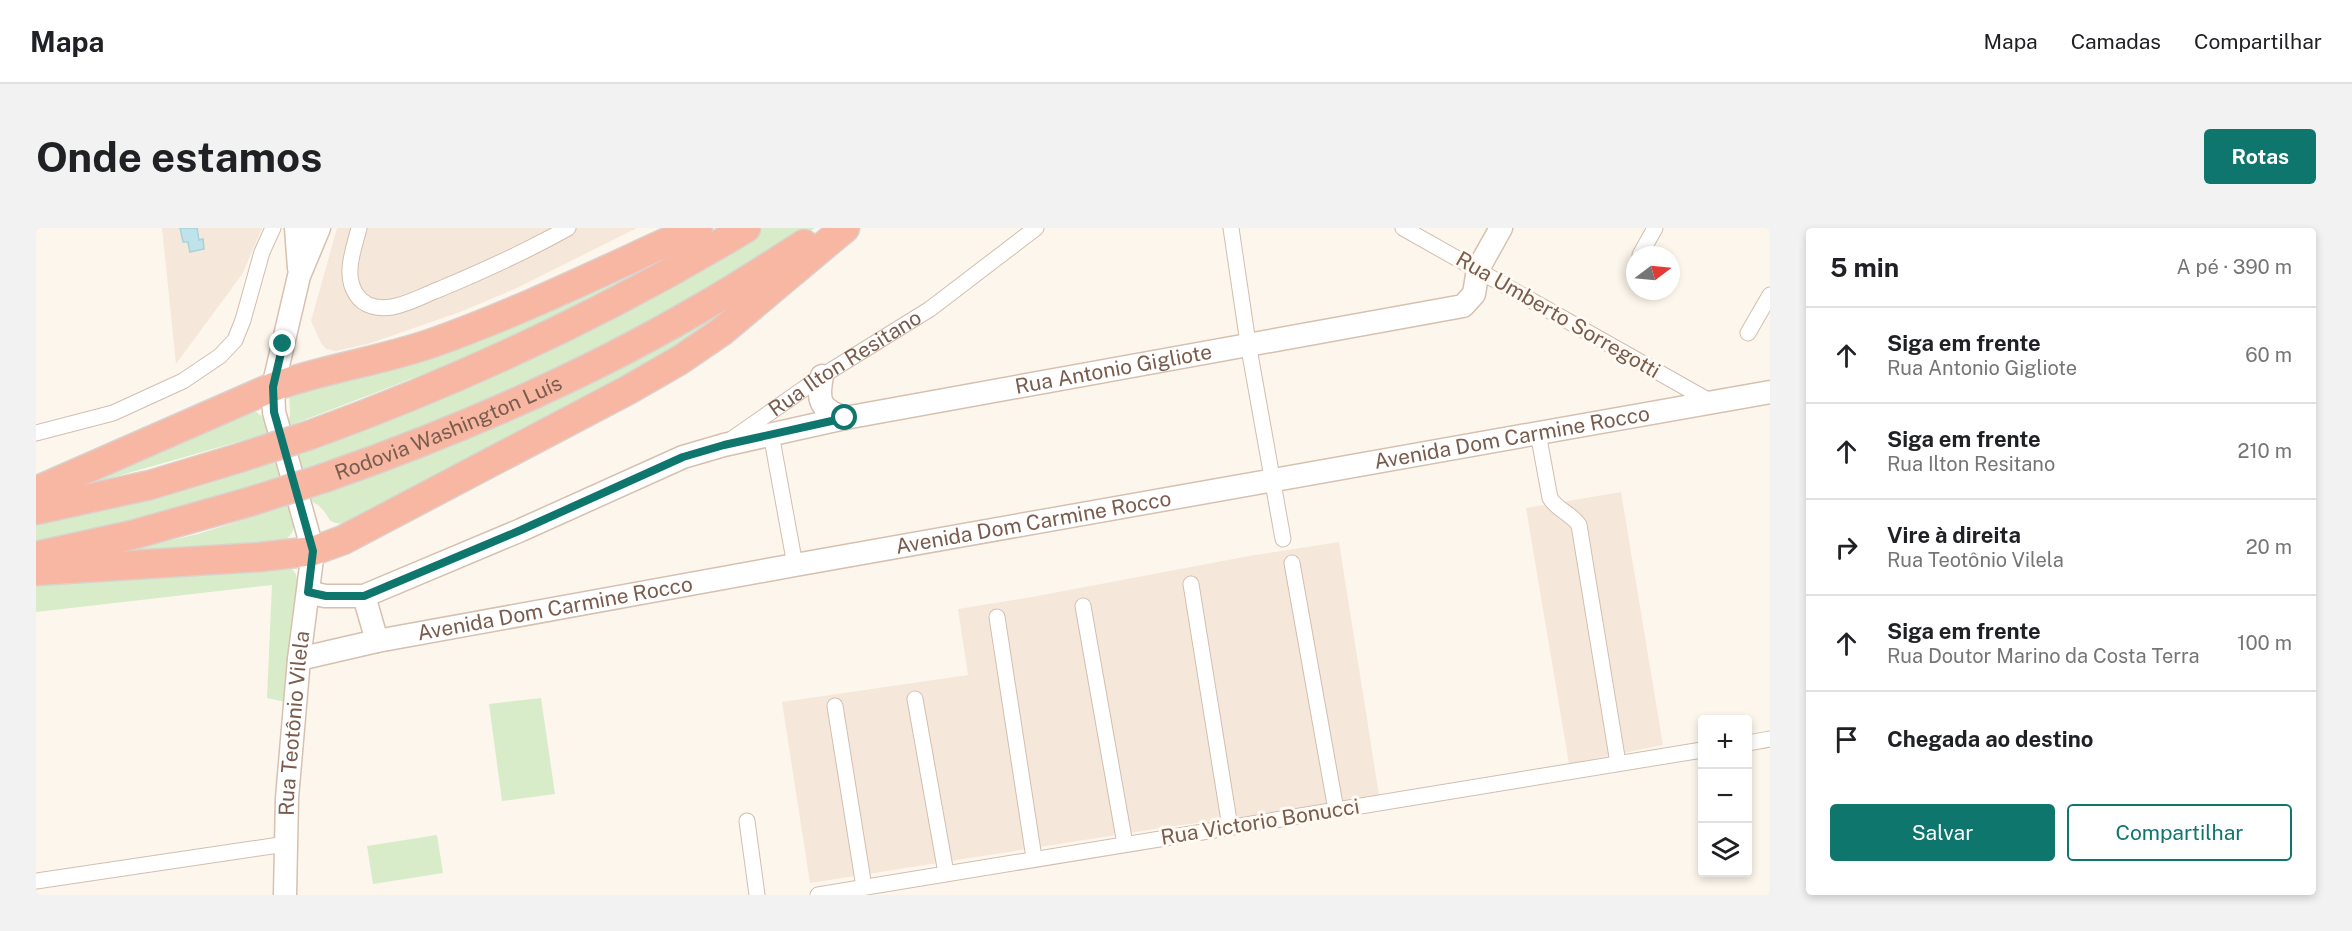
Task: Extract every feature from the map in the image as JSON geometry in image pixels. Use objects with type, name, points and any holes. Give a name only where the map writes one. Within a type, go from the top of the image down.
[{"type":"highway","points":[[36,491],[273,387],[295,379],[435,342],[494,319],[698,228]]},
{"type":"highway","name":"Rodovia Washington Luís","points":[[36,510],[150,484],[239,458],[412,398],[533,344],[627,296],[747,228]]},
{"type":"highway","name":"Rodovia Washington Luís","points":[[36,556],[132,535],[249,502],[324,478],[446,432],[516,402],[699,309],[831,228]]},
{"type":"highway","points":[[36,571],[260,557],[313,551],[343,540],[628,390],[680,360],[721,332],[845,228]]},
{"type":"street","points":[[36,433],[113,413],[183,381],[220,356],[235,340],[262,252],[273,228]]},
{"type":"street","points":[[262,252],[289,228]]},
{"type":"street","points":[[297,228],[299,276]]},
{"type":"street","points":[[313,551],[274,412],[273,387],[299,276],[319,228]]},
{"type":"street","points":[[359,228],[349,273],[353,288],[362,301],[368,306],[378,308],[404,304],[462,280],[561,229]]},
{"type":"street","name":"Rua Ilton Resitano","points":[[308,592],[326,596],[364,596],[521,530],[683,457],[724,445],[822,376],[930,309],[1036,228]]},
{"type":"street","points":[[1231,228],[1248,343],[1283,539]]},
{"type":"street","name":"Rua Umberto Sorregotti","points":[[1403,228],[1713,403]]},
{"type":"street","name":"Rua Antonio Gigliote","points":[[724,445],[845,418],[1248,343],[1463,306],[1474,294],[1478,269],[1501,228]]},
{"type":"street","points":[[1645,246],[1655,228]]},
{"type":"street","points":[[1748,333],[1770,295]]},
{"type":"street","points":[[822,376],[819,392],[823,406],[832,413],[845,418]]},
{"type":"street","name":"Avenida Dom Carmine Rocco","points":[[299,659],[377,641],[795,565],[1274,482],[1770,392]]},
{"type":"street","points":[[1538,433],[1550,498],[1556,507],[1574,518],[1579,525],[1618,763]]},
{"type":"street","points":[[771,434],[795,565]]},
{"type":"street","name":"Rua Teotônio Vilela","points":[[285,895],[286,798],[299,659],[313,551]]},
{"type":"street","points":[[1292,563],[1336,810]]},
{"type":"street","points":[[1191,584],[1230,827]]},
{"type":"street","points":[[364,596],[377,641]]},
{"type":"street","points":[[1083,606],[1125,844]]},
{"type":"street","points":[[997,617],[1034,858]]},
{"type":"street","points":[[915,699],[946,873]]},
{"type":"street","points":[[835,706],[864,887]]},
{"type":"street","points":[[1752,742],[1770,739]]},
{"type":"street","name":"Rua Victorio Bonucci","points":[[818,895],[1698,751]]},
{"type":"street","points":[[747,821],[757,895]]},
{"type":"street","points":[[36,881],[286,844]]},
{"type":"shaded area","points":[[162,228],[262,228],[243,273],[176,364]]},
{"type":"shaded area","points":[[337,228],[637,228],[517,288],[460,312],[368,344],[336,351],[326,349],[321,343],[311,321]]},
{"type":"shaded area","points":[[1621,492],[1663,745],[1569,764],[1526,508]]},
{"type":"shaded area","points":[[1339,542],[1379,795],[1290,811],[1174,826],[810,883],[782,702],[968,675],[958,609]]},
{"type":"green space","points":[[763,228],[815,228],[700,299],[440,427],[298,471],[293,457],[425,406],[741,242]]},
{"type":"green space","points":[[679,252],[600,294],[455,362],[286,427],[290,415],[289,390]]},
{"type":"green space","points":[[765,286],[724,323],[347,524],[332,522],[320,506],[310,498],[391,470],[550,404],[626,365]]},
{"type":"green space","points":[[252,408],[267,421],[273,432],[68,490]]},
{"type":"green space","points":[[273,457],[280,477],[207,501],[36,547],[36,520]]},
{"type":"green space","points":[[295,503],[293,529],[283,542],[120,552],[198,534]]},
{"type":"green space","points":[[288,564],[296,574],[299,588],[285,702],[267,698],[272,585],[36,612],[36,579]]},
{"type":"green space","points":[[541,698],[555,794],[502,801],[489,704]]},
{"type":"green space","points":[[437,835],[443,873],[373,884],[367,846]]},
{"type":"water","points":[[180,228],[197,228],[199,240],[203,239],[204,249],[190,252],[188,242],[183,242]]},
{"type":"route","points":[[283,344],[273,387],[274,412],[313,551],[308,592],[326,596],[364,596],[521,530],[683,457],[724,445],[845,418]]}]
